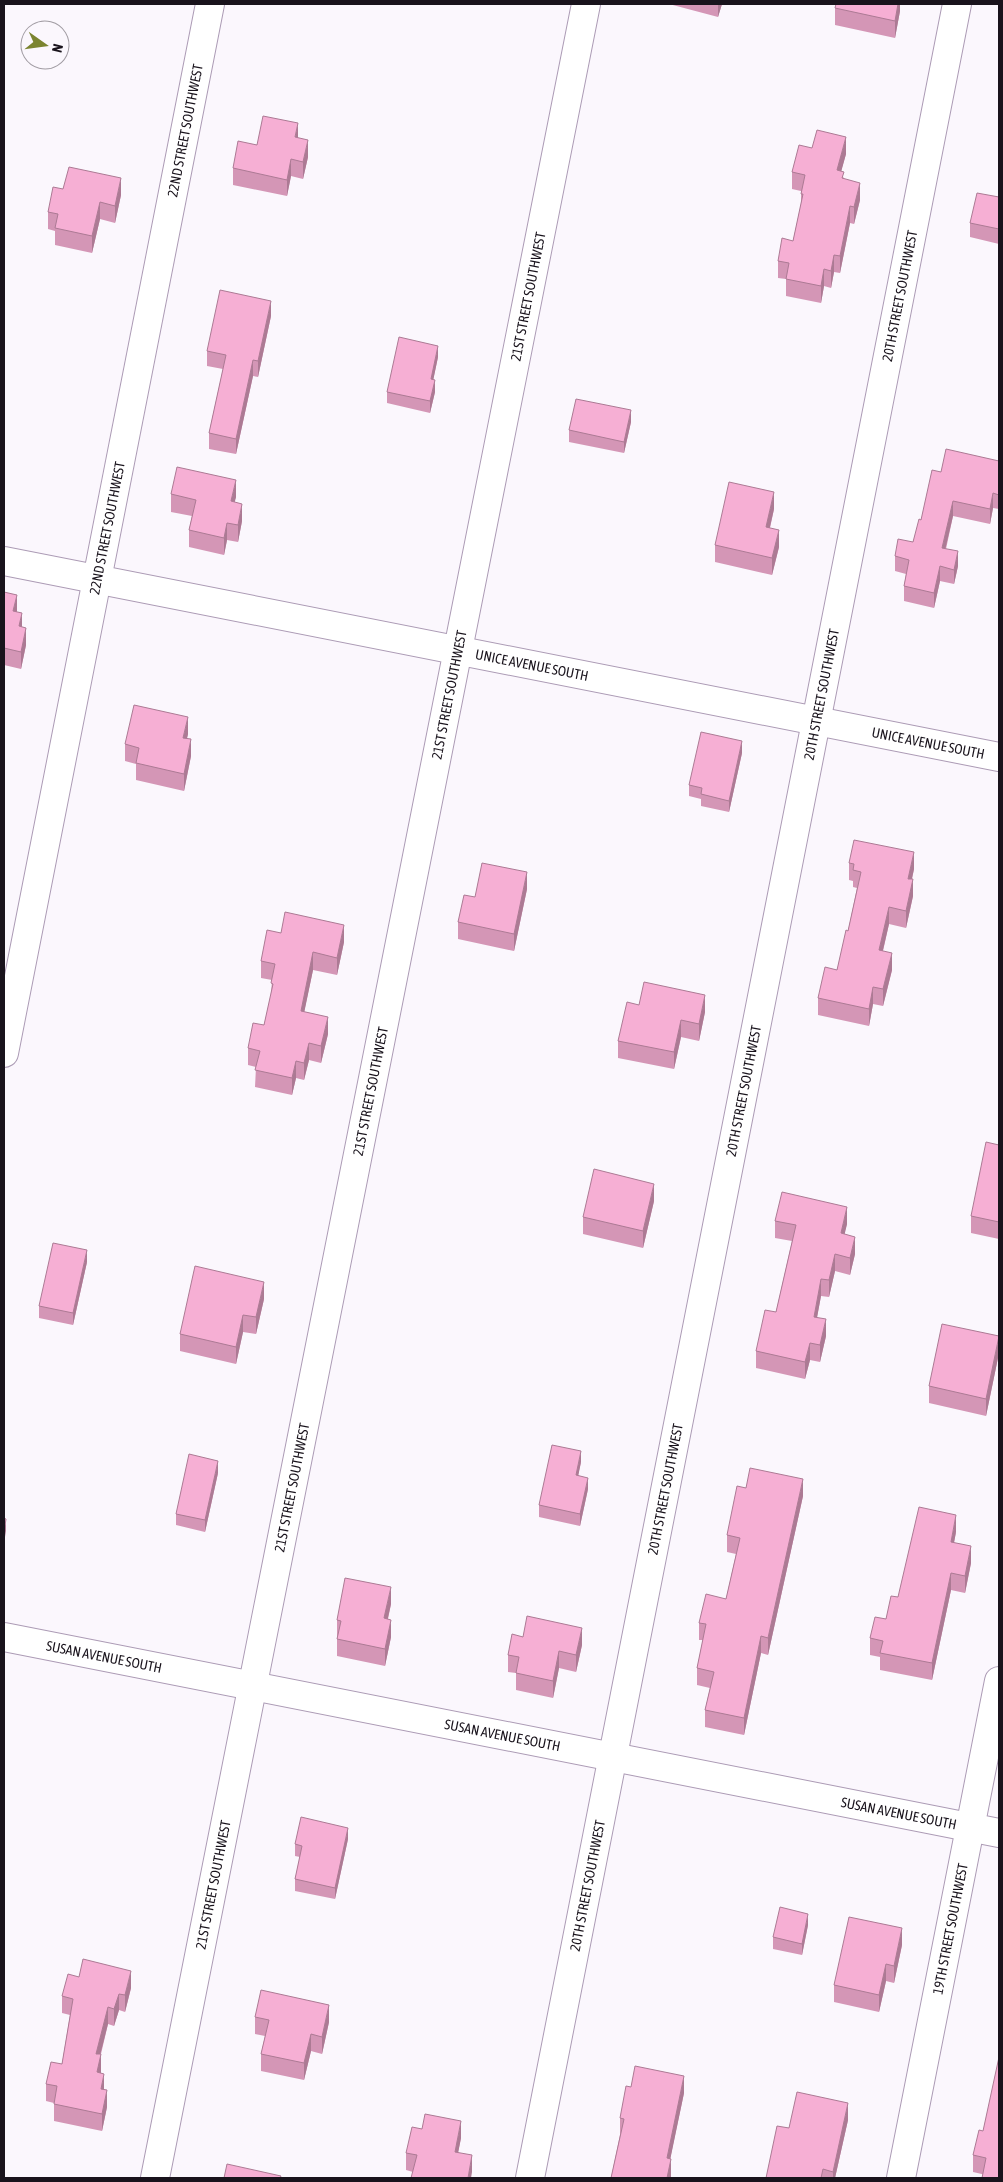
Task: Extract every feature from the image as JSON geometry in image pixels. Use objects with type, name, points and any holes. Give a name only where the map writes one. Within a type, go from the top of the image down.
[{"type":"street","name":"22ND STREET SOUTHWEST","points":[[4,1053],[210,4]]},
{"type":"street","name":"21ST STREET SOUTHWEST","points":[[155,2178],[586,4]]},
{"type":"street","name":"20TH STREET SOUTHWEST","points":[[530,2178],[611,1756],[957,4]]},
{"type":"street","name":"UNICE AVENUE SOUTH","points":[[4,561],[999,757]]},
{"type":"street","name":"SUSAN AVENUE SOUTH","points":[[4,1637],[999,1833]]},
{"type":"street","name":"19TH STREET SOUTHWEST","points":[[901,2178],[999,1681]]},
{"type":"building","points":[[836,4],[898,4],[895,21],[835,8]]},
{"type":"building","points":[[263,116],[298,123],[295,137],[308,140],[303,162],[291,159],[287,180],[233,168],[238,141],[257,145]]},
{"type":"building","points":[[817,130],[846,137],[837,170],[844,172],[842,178],[860,183],[854,207],[850,206],[840,256],[834,255],[831,271],[824,269],[821,286],[786,279],[789,263],[778,261],[782,238],[793,241],[803,194],[801,194],[805,175],[792,172],[799,145],[812,148]]},
{"type":"building","points":[[69,167],[121,178],[115,206],[100,202],[92,236],[55,228],[58,214],[48,212],[53,187],[63,189]]},
{"type":"building","points":[[977,193],[999,197],[999,229],[970,223]]},
{"type":"building","points":[[220,290],[271,301],[258,361],[253,360],[236,439],[209,433],[226,355],[207,351]]},
{"type":"building","points":[[399,337],[438,346],[431,379],[435,380],[430,401],[387,392]]},
{"type":"building","points":[[576,399],[631,410],[624,442],[569,430]]},
{"type":"building","points":[[946,449],[999,461],[999,495],[993,493],[990,509],[953,501],[942,548],[958,551],[954,570],[940,566],[934,593],[904,586],[909,560],[895,556],[898,539],[913,542],[919,519],[921,520],[932,470],[941,472]]},
{"type":"building","points":[[177,467],[236,480],[231,501],[242,504],[238,525],[227,523],[224,538],[189,530],[196,500],[171,494]]},
{"type":"building","points":[[729,482],[774,492],[766,527],[779,530],[772,558],[715,545]]},
{"type":"building","points":[[4,592],[17,595],[13,611],[22,613],[19,626],[26,628],[21,652],[4,648]]},
{"type":"building","points":[[134,705],[188,717],[183,738],[191,739],[184,774],[136,763],[139,748],[125,744]]},
{"type":"building","points":[[701,732],[742,741],[729,801],[701,794],[702,788],[689,785]]},
{"type":"building","points":[[854,840],[914,852],[908,879],[913,879],[906,911],[889,907],[879,950],[892,953],[883,989],[873,987],[869,1009],[818,998],[825,967],[837,970],[846,930],[848,931],[861,872],[853,870],[854,864],[849,863]]},
{"type":"building","points":[[482,863],[527,872],[514,934],[458,922],[464,895],[475,897]]},
{"type":"building","points":[[285,912],[344,925],[337,958],[313,952],[301,1011],[328,1017],[321,1046],[309,1043],[304,1063],[296,1061],[292,1078],[255,1070],[260,1051],[248,1048],[253,1023],[264,1025],[273,984],[271,983],[275,964],[261,961],[267,930],[281,933]]},
{"type":"building","points":[[644,982],[705,995],[699,1024],[681,1020],[674,1052],[618,1041],[627,1002],[639,1005]]},
{"type":"building","points":[[986,1142],[999,1145],[999,1222],[971,1216]]},
{"type":"building","points":[[594,1169],[654,1184],[643,1231],[583,1217]]},
{"type":"building","points":[[782,1192],[847,1207],[841,1233],[855,1237],[850,1258],[835,1254],[829,1280],[821,1279],[814,1317],[826,1319],[820,1345],[810,1343],[805,1362],[756,1351],[765,1310],[776,1312],[796,1225],[775,1221]]},
{"type":"building","points":[[53,1243],[87,1250],[73,1313],[39,1306]]},
{"type":"building","points":[[195,1266],[264,1282],[256,1317],[243,1315],[236,1347],[180,1334]]},
{"type":"building","points":[[942,1324],[999,1336],[986,1399],[929,1386]]},
{"type":"building","points":[[552,1445],[581,1451],[576,1475],[588,1478],[580,1514],[539,1505]]},
{"type":"building","points":[[189,1454],[218,1461],[205,1520],[176,1514]]},
{"type":"building","points":[[750,1468],[803,1479],[768,1638],[761,1636],[744,1718],[705,1710],[714,1672],[697,1668],[706,1624],[699,1623],[706,1594],[726,1599],[740,1538],[727,1535],[737,1486],[746,1488]]},
{"type":"building","points":[[919,1507],[956,1515],[951,1542],[971,1546],[965,1576],[951,1573],[932,1663],[880,1653],[883,1641],[870,1638],[875,1617],[886,1619],[891,1596],[898,1597]]},
{"type":"building","points":[[345,1578],[391,1587],[384,1618],[391,1620],[385,1649],[337,1639],[341,1621],[337,1620]]},
{"type":"building","points":[[527,1616],[582,1628],[576,1655],[559,1651],[553,1681],[516,1673],[519,1657],[508,1655],[512,1634],[523,1637]]},
{"type":"building","points":[[301,1817],[348,1828],[335,1888],[295,1879],[302,1846],[295,1844]]},
{"type":"building","points":[[780,1907],[808,1914],[802,1944],[773,1937]]},
{"type":"building","points":[[849,1917],[902,1928],[894,1966],[886,1964],[879,1995],[834,1985]]},
{"type":"building","points":[[83,1959],[131,1971],[125,1995],[119,1994],[114,2009],[108,2007],[96,2054],[101,2054],[97,2072],[104,2074],[101,2089],[107,2090],[102,2114],[54,2104],[57,2086],[46,2084],[51,2062],[62,2064],[73,1999],[62,1996],[68,1974],[79,1977]]},
{"type":"building","points":[[261,1990],[329,2005],[322,2037],[311,2034],[304,2063],[261,2054],[269,2020],[255,2017]]},
{"type":"building","points":[[999,2057],[999,2178],[982,2178],[986,2158],[973,2155],[979,2130],[983,2131]]},
{"type":"building","points":[[635,2066],[684,2076],[667,2158],[671,2159],[667,2178],[611,2178],[624,2119],[620,2118],[626,2086],[631,2087]]},
{"type":"building","points":[[797,2092],[848,2103],[833,2172],[823,2169],[821,2178],[766,2178],[777,2126],[789,2128]]},
{"type":"building","points":[[425,2114],[461,2121],[455,2152],[472,2155],[468,2178],[411,2178],[417,2155],[406,2153],[412,2127],[422,2129]]},
{"type":"building","points":[[227,2164],[281,2176],[280,2178],[224,2178]]}]
